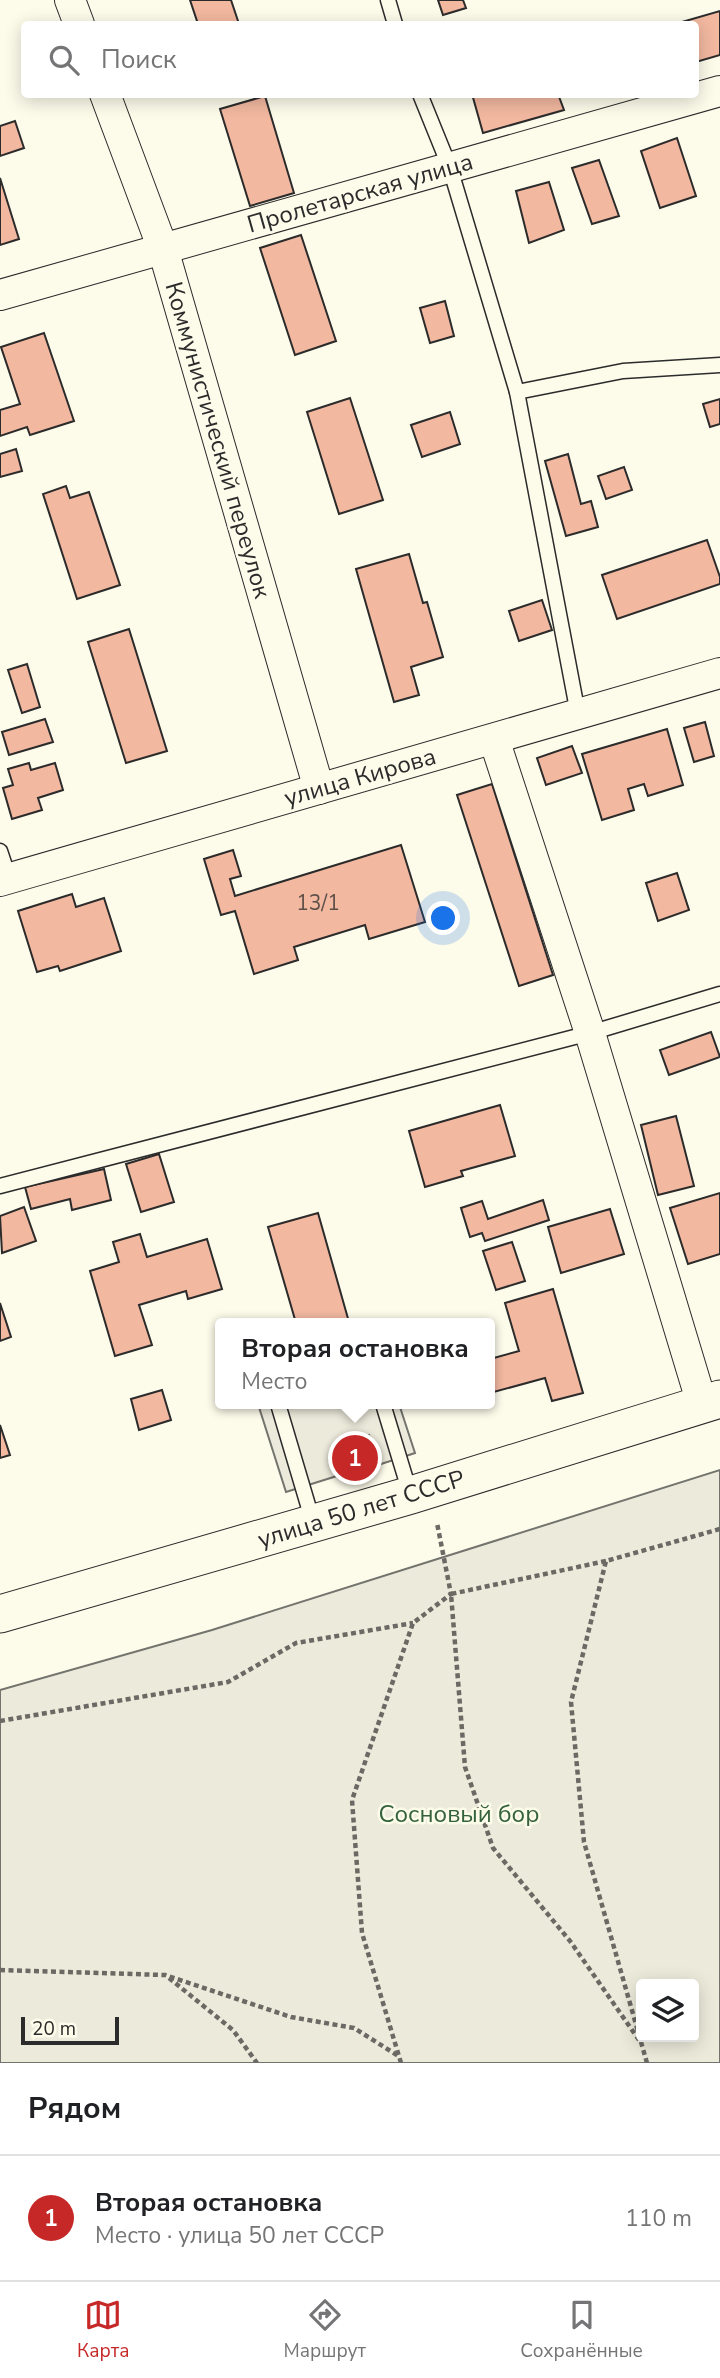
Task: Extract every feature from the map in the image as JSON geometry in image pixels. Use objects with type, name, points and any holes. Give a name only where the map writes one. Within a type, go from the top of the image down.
[{"type":"street","points":[[70,0],[78,21]]},
{"type":"street","name":"Пролетарская улица","points":[[699,97],[720,91]]},
{"type":"street","name":"Коммунистический переулок","points":[[106,98],[163,249],[319,789]]},
{"type":"street","name":"Пролетарская улица","points":[[0,295],[695,98]]},
{"type":"street","name":"улица Кирова","points":[[3,870],[319,789],[720,673]]},
{"type":"street","points":[[494,739],[711,1401]]},
{"type":"street","name":"улица 50 лет СССР","points":[[0,1614],[420,1492],[711,1401]]},
{"type":"lane","points":[[388,0],[394,21]]},
{"type":"lane","points":[[422,98],[450,168],[517,392],[578,714]]},
{"type":"lane","points":[[517,392],[623,371],[720,365]]},
{"type":"lane","points":[[0,1186],[590,1033],[720,994]]},
{"type":"lane","points":[[280,1409],[314,1523]]},
{"type":"lane","points":[[385,1409],[420,1492]]},
{"type":"path","points":[[420,1492],[451,1594],[465,1767],[493,1848],[570,1941],[636,2036]]},
{"type":"path","points":[[0,1721],[228,1682],[296,1643],[413,1623],[451,1594],[606,1561],[720,1530]]},
{"type":"path","points":[[606,1561],[571,1702],[584,1842],[636,2029]]},
{"type":"path","points":[[401,2060],[362,1933],[352,1800],[413,1623]]},
{"type":"path","points":[[0,1970],[165,1975],[291,2017],[354,2028],[401,2060]]},
{"type":"path","points":[[165,1975],[233,2030],[257,2063]]},
{"type":"path","points":[[640,2042],[648,2063]]},
{"type":"green space","name":"Сосновый бор","points":[[720,1470],[720,2063],[0,2063],[0,1690],[212,1630]]},
{"type":"shaded area","points":[[260,1409],[401,1409],[415,1453],[378,1465],[369,1435],[332,1447],[340,1475],[286,1492]]},
{"type":"building","points":[[190,0],[231,0],[238,21],[197,21]]},
{"type":"building","points":[[438,0],[463,0],[466,8],[443,15]]},
{"type":"building","points":[[720,11],[720,55],[699,61],[699,21],[685,21]]},
{"type":"building","points":[[266,98],[294,193],[250,206],[220,109]]},
{"type":"building","points":[[473,98],[560,98],[564,110],[483,133]]},
{"type":"building","points":[[15,121],[24,148],[0,156],[0,126]]},
{"type":"building","points":[[677,138],[696,196],[660,208],[641,151]]},
{"type":"building","points":[[599,160],[619,216],[592,224],[572,168]]},
{"type":"building","points":[[0,178],[19,239],[0,245]]},
{"type":"building","points":[[549,182],[564,230],[529,243],[516,191]]},
{"type":"building","points":[[301,235],[336,341],[295,355],[260,248]]},
{"type":"building","points":[[445,301],[454,336],[430,343],[420,308]]},
{"type":"building","points":[[44,333],[74,421],[30,435],[27,427],[0,436],[0,410],[20,404],[1,347]]},
{"type":"building","points":[[350,398],[383,500],[339,514],[307,412]]},
{"type":"building","points":[[720,399],[720,424],[710,427],[703,404]]},
{"type":"building","points":[[450,412],[460,444],[422,457],[411,425]]},
{"type":"building","points":[[16,449],[22,471],[0,477],[0,454]]},
{"type":"building","points":[[568,454],[581,504],[591,501],[598,527],[566,536],[545,461]]},
{"type":"building","points":[[624,467],[632,490],[606,499],[598,476]]},
{"type":"building","points":[[66,486],[70,498],[89,492],[120,585],[77,599],[43,494]]},
{"type":"building","points":[[707,540],[720,584],[617,619],[602,575]]},
{"type":"building","points":[[409,554],[443,657],[411,667],[419,695],[394,702],[356,569]]},
{"type":"building","points":[[542,600],[552,630],[519,641],[509,611]]},
{"type":"building","points":[[129,629],[167,751],[126,763],[88,642]]},
{"type":"building","points":[[27,664],[40,707],[22,713],[8,670]]},
{"type":"building","points":[[45,719],[53,742],[9,755],[2,732]]},
{"type":"building","points":[[705,722],[714,756],[694,762],[684,728]]},
{"type":"building","points":[[667,729],[683,785],[648,796],[644,784],[628,789],[634,810],[602,820],[582,754]]},
{"type":"building","points":[[572,746],[582,773],[546,785],[537,758]]},
{"type":"building","points":[[29,763],[31,770],[55,763],[63,790],[38,798],[42,810],[12,819],[3,788],[13,785],[8,769]]},
{"type":"building","points":[[492,784],[553,975],[519,986],[457,795]]},
{"type":"building","points":[[401,845],[425,922],[369,939],[365,925],[294,947],[298,960],[254,974],[235,911],[221,915],[204,859],[233,850],[241,876],[230,879],[235,896]]},
{"type":"building","points":[[677,873],[689,910],[658,921],[646,883]]},
{"type":"building","points":[[72,894],[76,907],[104,898],[121,951],[60,971],[58,966],[37,972],[18,911]]},
{"type":"building","points":[[711,1032],[720,1057],[669,1075],[660,1050]]},
{"type":"building","points":[[500,1105],[515,1156],[461,1171],[463,1176],[425,1187],[409,1131]]},
{"type":"building","points":[[676,1116],[694,1186],[658,1195],[641,1125]]},
{"type":"building","points":[[159,1154],[174,1202],[141,1212],[126,1164]]},
{"type":"building","points":[[104,1169],[111,1200],[72,1210],[70,1199],[31,1209],[25,1187]]},
{"type":"building","points":[[720,1193],[720,1254],[688,1264],[670,1208]]},
{"type":"building","points":[[543,1200],[549,1220],[485,1241],[482,1233],[470,1237],[461,1208],[482,1201],[488,1219]]},
{"type":"building","points":[[24,1207],[36,1241],[2,1253],[0,1216]]},
{"type":"building","points":[[610,1209],[624,1254],[561,1273],[548,1227]]},
{"type":"building","points":[[318,1213],[348,1318],[295,1318],[268,1227]]},
{"type":"building","points":[[140,1234],[147,1257],[207,1239],[222,1289],[188,1299],[186,1291],[139,1305],[152,1345],[115,1356],[90,1271],[119,1262],[113,1242]]},
{"type":"building","points":[[512,1242],[525,1281],[496,1290],[483,1251]]},
{"type":"building","points":[[553,1289],[583,1393],[552,1401],[545,1378],[495,1392],[495,1358],[519,1351],[505,1303]]},
{"type":"building","points":[[0,1303],[11,1337],[0,1341]]},
{"type":"building","points":[[162,1390],[171,1420],[139,1430],[131,1399]]},
{"type":"building","points":[[0,1425],[10,1455],[0,1458]]},
{"type":"building","points":[[364,1442],[372,1466],[346,1473],[339,1450]]},
{"type":"place","name":"Вторая остановка","points":[[355,1458]]}]
